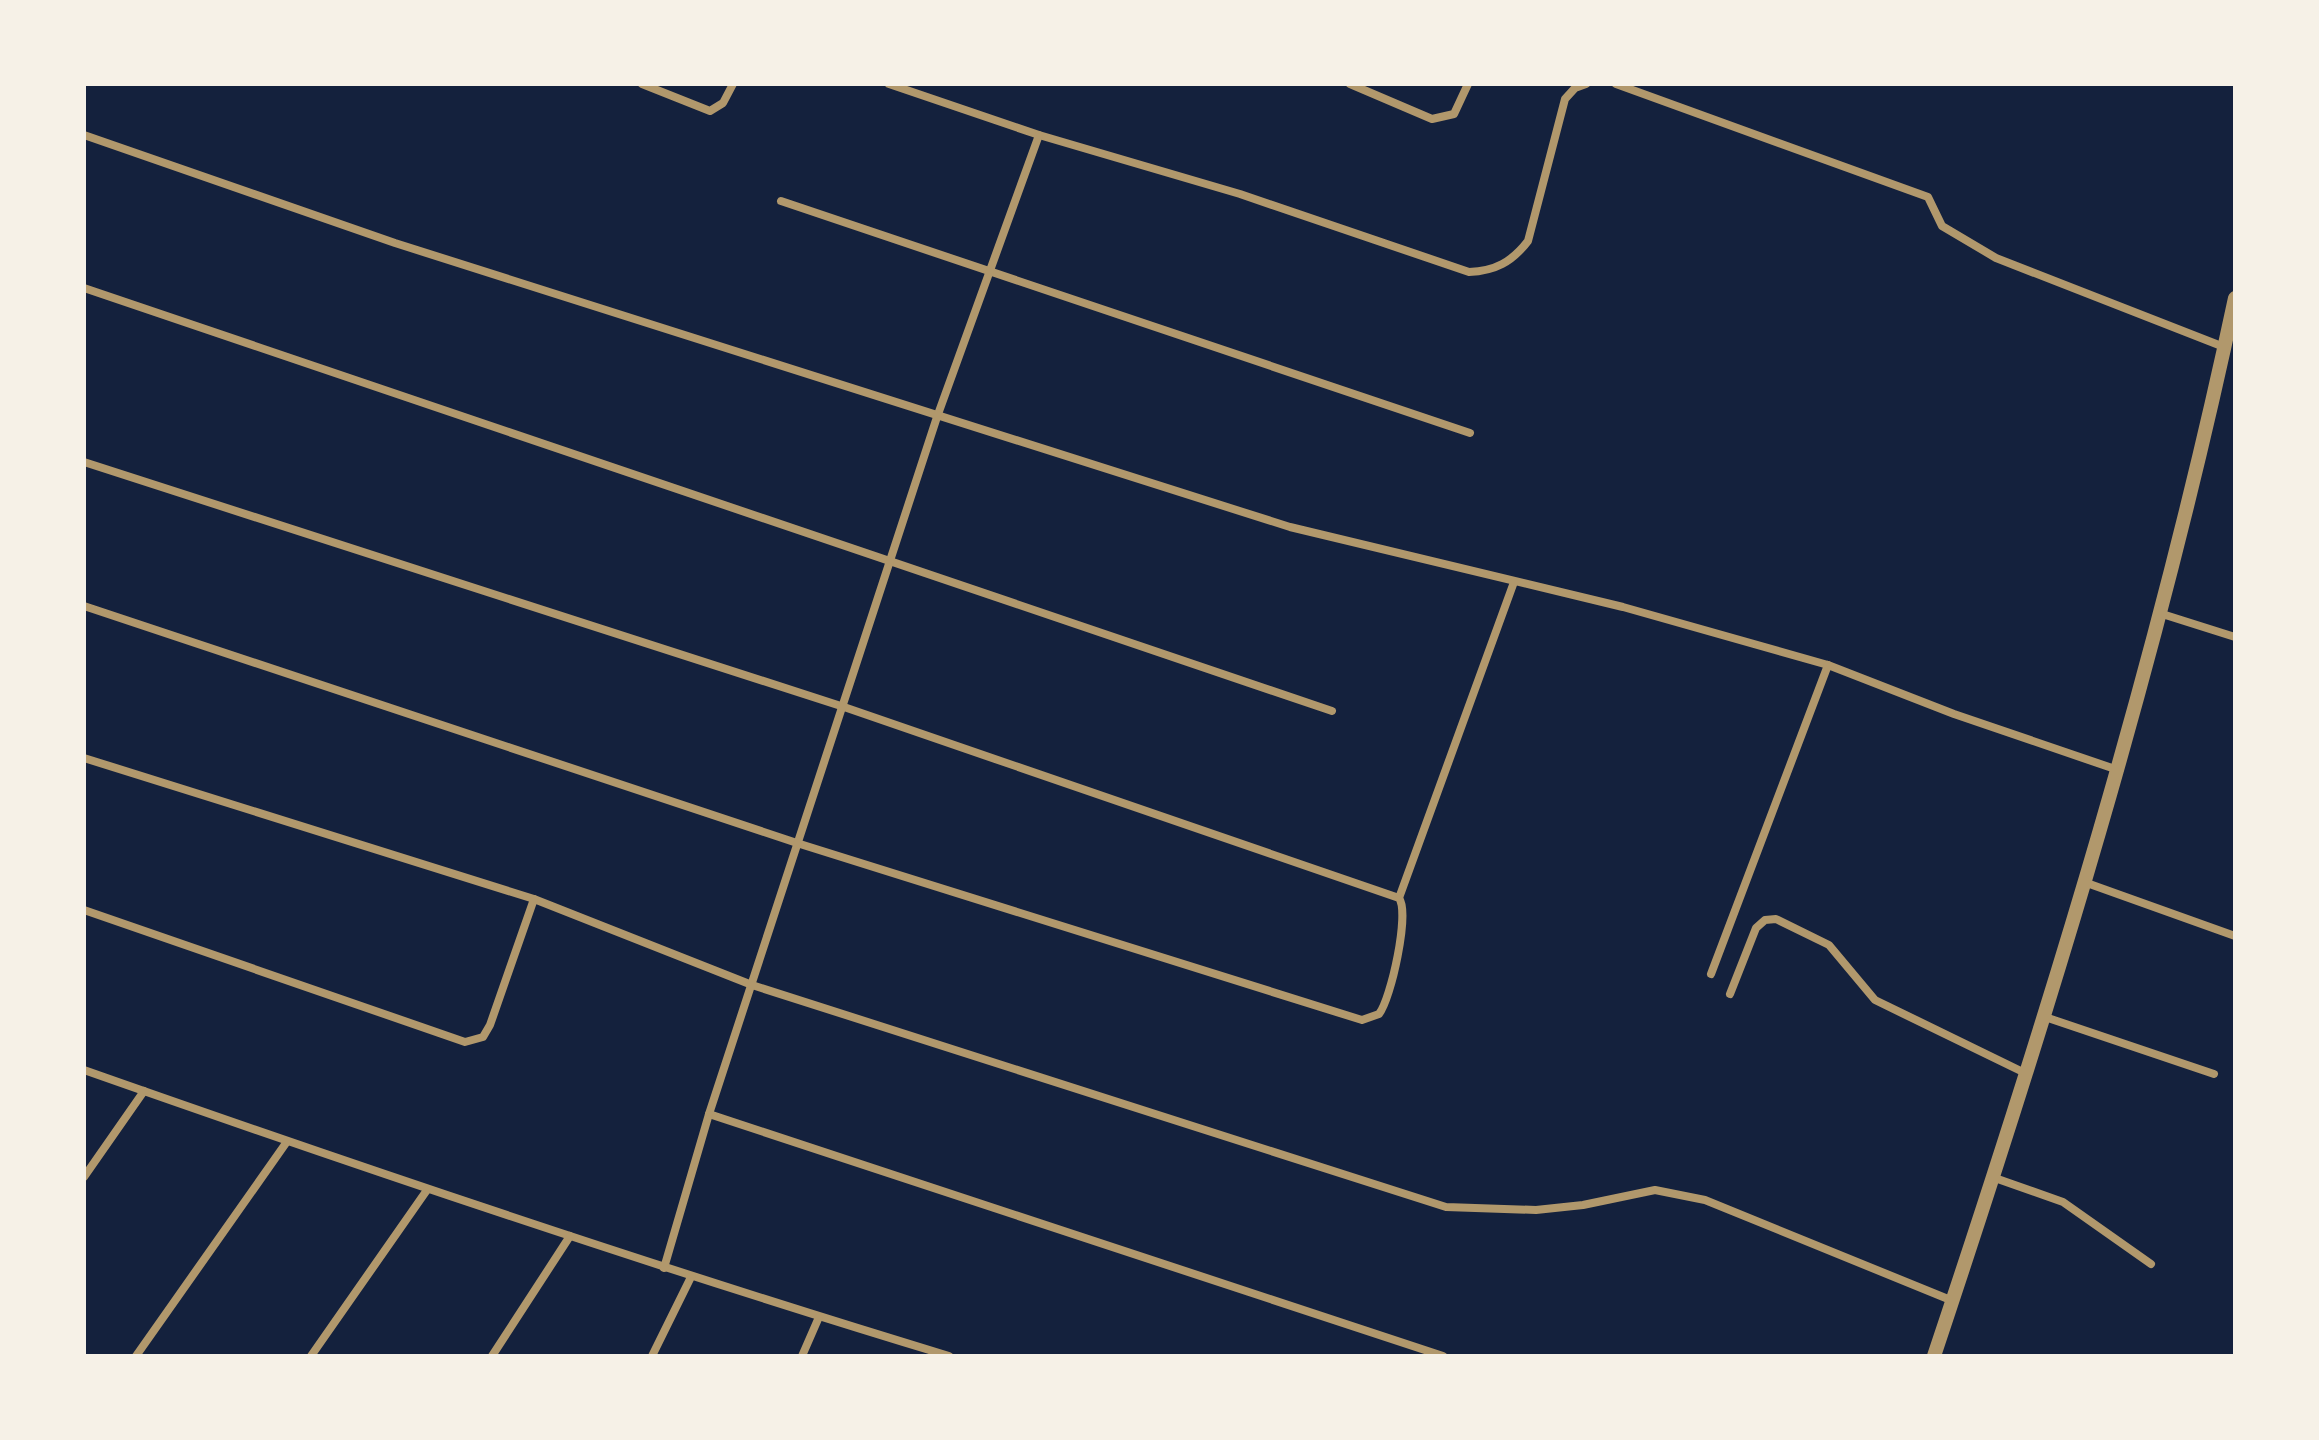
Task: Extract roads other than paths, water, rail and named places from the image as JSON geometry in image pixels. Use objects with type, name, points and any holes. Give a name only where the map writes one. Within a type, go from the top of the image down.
[{"type":"street","points":[[642,84],[710,111],[723,103],[733,84]]},
{"type":"street","points":[[889,84],[1039,135],[1240,194],[1469,272],[1486,271],[1516,257],[1528,241],[1565,99],[1575,88],[1586,84]]},
{"type":"street","points":[[1350,84],[1432,119],[1454,114],[1468,84]]},
{"type":"street","points":[[1616,84],[1928,197],[1942,226],[1996,258],[2224,347]]},
{"type":"street","points":[[84,135],[395,243],[937,417],[1290,527],[1623,607],[1828,665],[1954,714],[2115,769]]},
{"type":"street","points":[[664,1268],[709,1114],[800,844],[937,417],[1039,135]]},
{"type":"street","points":[[781,201],[989,274],[1470,433]]},
{"type":"street","points":[[84,288],[1332,711]]},
{"type":"street","points":[[1934,1356],[2045,1017],[2084,882],[2159,613],[2235,298]]},
{"type":"street","points":[[84,462],[844,707],[1399,898]]},
{"type":"street","points":[[84,606],[800,844],[1362,1020],[1379,1014],[1387,1000],[1404,916],[1399,898],[1514,582]]},
{"type":"street","points":[[2159,613],[2235,637]]},
{"type":"street","points":[[1711,974],[1828,665]]},
{"type":"street","points":[[84,758],[534,899],[752,985],[1446,1207],[1536,1210],[1583,1205],[1655,1190],[1705,1200],[1953,1301]]},
{"type":"street","points":[[2084,882],[2235,936]]},
{"type":"street","points":[[84,910],[465,1042],[483,1037],[490,1025],[534,899]]},
{"type":"street","points":[[1730,994],[1756,928],[1765,920],[1776,919],[1829,945],[1875,1000],[2025,1073]]},
{"type":"street","points":[[2045,1017],[2214,1074]]},
{"type":"street","points":[[84,1070],[427,1190],[691,1277],[949,1356]]},
{"type":"street","points":[[84,1177],[144,1091]]},
{"type":"street","points":[[709,1114],[1443,1356]]},
{"type":"street","points":[[136,1356],[286,1143]]},
{"type":"street","points":[[1992,1177],[2063,1202],[2151,1264]]},
{"type":"street","points":[[311,1356],[427,1190]]},
{"type":"street","points":[[492,1356],[570,1236]]},
{"type":"street","points":[[652,1356],[691,1277]]},
{"type":"street","points":[[802,1356],[819,1317]]}]
